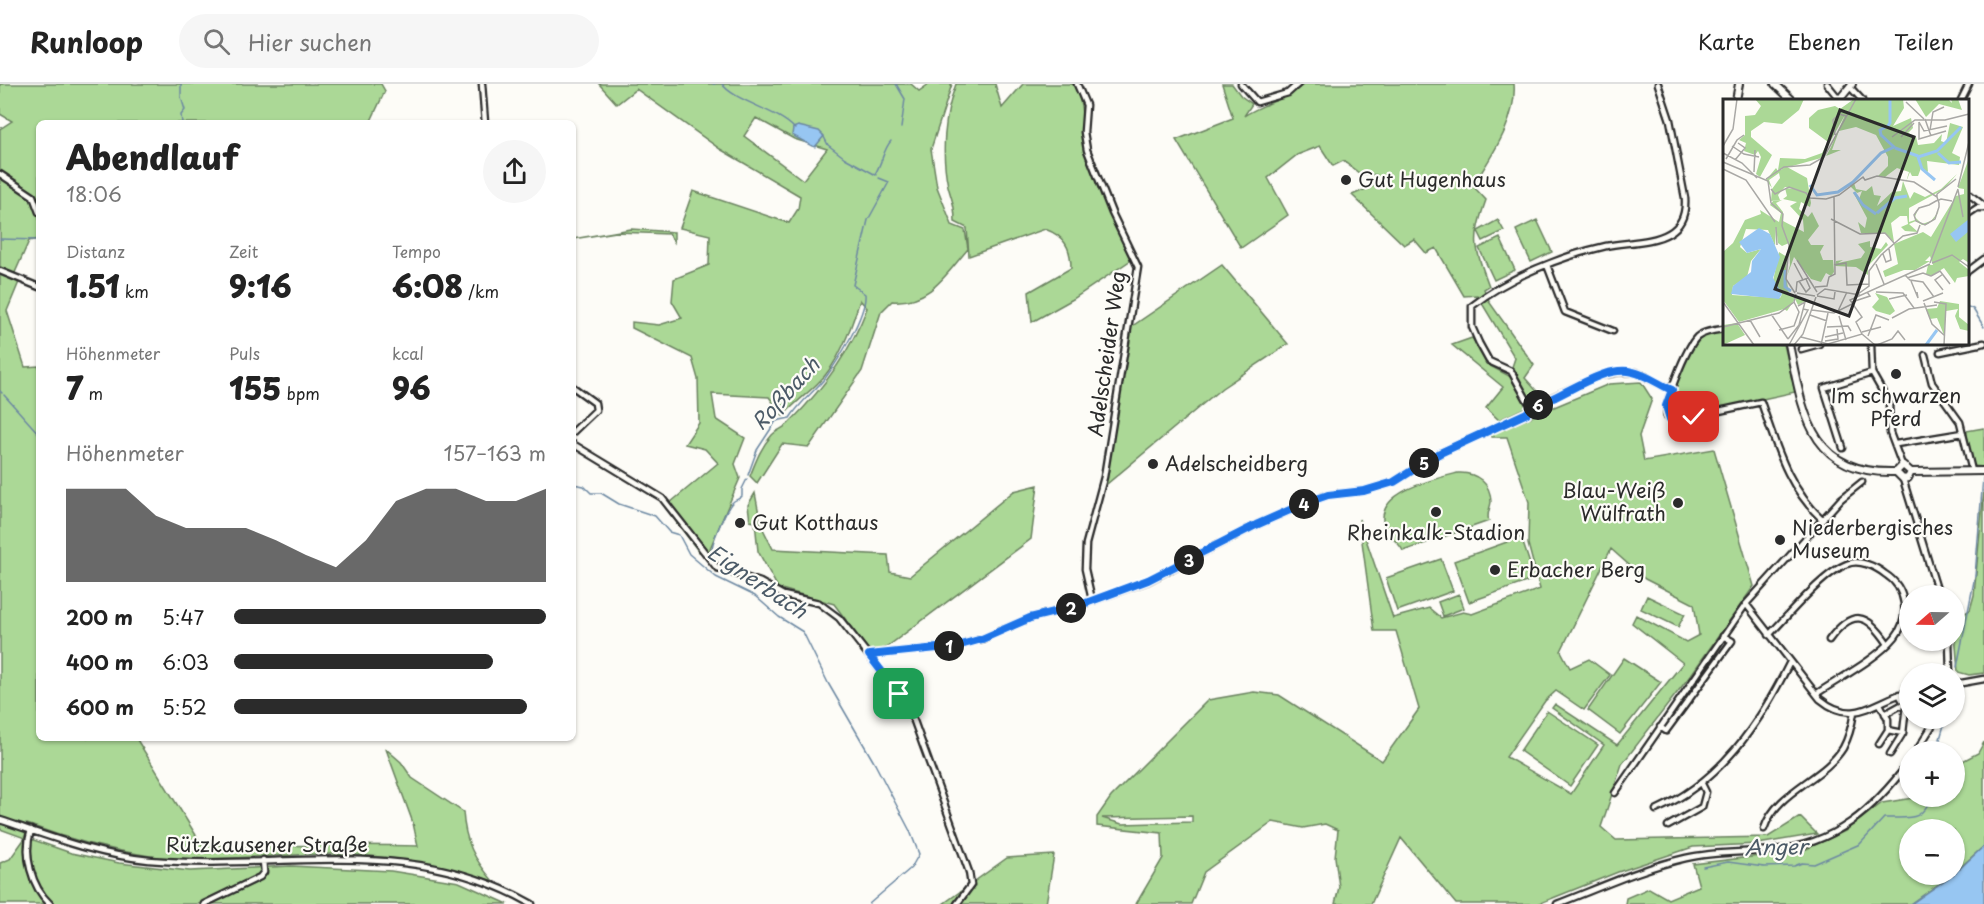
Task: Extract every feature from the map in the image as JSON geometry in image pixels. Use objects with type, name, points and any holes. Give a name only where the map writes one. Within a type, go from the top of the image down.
[{"type":"main road","points":[[1736,99],[1739,84]]},
{"type":"main road","points":[[1775,84],[1791,99]]},
{"type":"main road","points":[[1841,99],[1851,86]]},
{"type":"main road","points":[[1789,345],[1805,417],[1823,448],[1841,462],[1856,468],[1896,472],[1903,479],[1910,476],[1911,471]]},
{"type":"main road","points":[[1896,472],[1902,465],[1909,467],[1911,471]]},
{"type":"main road","points":[[1911,471],[1984,471]]},
{"type":"street","points":[[482,84],[485,120]]},
{"type":"street","name":"Adelscheider Weg","points":[[1077,84],[1086,105],[1084,132],[1087,150],[1137,267],[1105,471],[1086,544],[1085,569],[1092,600]]},
{"type":"street","points":[[1241,84],[1257,102],[1288,93],[1298,84]]},
{"type":"street","points":[[1531,407],[1511,371],[1489,361],[1472,327],[1470,314],[1472,306],[1547,266],[1604,247],[1664,236],[1681,222],[1685,210],[1685,198],[1670,120],[1658,84]]},
{"type":"street","points":[[1827,84],[1839,99]]},
{"type":"street","points":[[1962,99],[1969,84]]},
{"type":"street","points":[[1851,86],[1861,99]]},
{"type":"street","points":[[0,174],[33,196],[36,204]]},
{"type":"street","points":[[1969,194],[1984,207]]},
{"type":"street","points":[[1977,200],[1977,208]]},
{"type":"street","points":[[1969,213],[1977,208],[1984,207]]},
{"type":"street","points":[[1969,270],[1984,259]]},
{"type":"street","points":[[1547,266],[1565,312],[1613,332]]},
{"type":"street","points":[[0,271],[36,286]]},
{"type":"street","points":[[1723,330],[1697,337],[1672,390],[1665,411],[1670,419],[1677,420],[1761,402],[1793,486],[1802,500],[1823,520]]},
{"type":"street","points":[[1940,352],[1984,343]]},
{"type":"street","points":[[1801,349],[1815,345]]},
{"type":"street","points":[[1871,345],[1872,373],[1890,409],[1890,433],[1902,465]]},
{"type":"street","points":[[1925,355],[1932,383],[1960,422],[1972,471]]},
{"type":"street","points":[[869,655],[957,646],[982,639],[1030,618],[1092,600],[1148,580],[1256,525],[1308,502],[1328,495],[1364,491],[1394,482],[1440,453],[1521,417],[1531,407],[1598,376],[1636,372],[1672,390]]},
{"type":"street","points":[[1843,448],[1824,388],[1872,373]]},
{"type":"street","points":[[576,389],[596,403],[596,410],[576,429]]},
{"type":"street","points":[[1896,444],[1963,433]]},
{"type":"street","points":[[576,446],[662,498],[717,568],[760,582],[783,595],[812,600],[827,607],[869,655],[899,694],[914,721],[969,872],[971,885],[957,904]]},
{"type":"street","points":[[1903,479],[1936,585]]},
{"type":"street","points":[[1615,793],[1746,604],[1841,499],[1863,482]]},
{"type":"street","points":[[1769,635],[1830,573],[1848,564],[1859,563],[1873,567],[1893,578],[1900,586],[1905,602],[1899,629],[1888,645],[1816,694]]},
{"type":"street","points":[[1746,604],[1816,694],[1831,707],[1854,712],[1880,704],[1899,694]]},
{"type":"street","points":[[1829,640],[1848,619],[1855,617],[1864,619],[1874,627],[1888,645]]},
{"type":"street","points":[[1660,727],[1666,731],[1732,641],[1723,636]]},
{"type":"street","points":[[1656,810],[1686,796],[1702,784],[1735,750],[1767,705],[1790,662]]},
{"type":"street","points":[[1965,682],[1984,679]]},
{"type":"street","points":[[1879,744],[1888,730],[1885,714],[1880,704]]},
{"type":"street","points":[[1885,714],[1899,706]]},
{"type":"street","points":[[1764,829],[1775,808],[1840,752],[1851,730],[1854,712]]},
{"type":"street","points":[[1890,754],[1904,729]]},
{"type":"street","points":[[1888,730],[1903,733]]},
{"type":"street","points":[[1557,904],[1688,858],[1800,846],[1845,827],[1885,794],[1899,776]]},
{"type":"street","points":[[1668,826],[1702,807],[1706,800],[1706,792],[1702,784]]},
{"type":"street","name":"Rützkausener Straße","points":[[0,819],[76,846],[148,860],[363,859],[420,865],[486,882],[532,904]]},
{"type":"street","points":[[31,830],[26,846],[33,878],[50,904]]},
{"type":"street","points":[[204,904],[260,876],[264,872],[263,860]]},
{"type":"green space","points":[[0,84],[381,84],[385,91],[371,120],[36,120],[36,240],[29,241],[14,275],[20,278],[7,311],[25,367],[36,366],[36,741],[138,741],[202,845],[418,846],[413,823],[386,749],[401,762],[412,778],[463,812],[468,841],[493,881],[434,865],[373,856],[309,854],[195,859],[150,856],[88,843],[27,824],[25,837],[71,853],[119,863],[190,871],[291,866],[391,871],[459,882],[508,904],[0,904],[0,863],[10,859],[25,838],[0,829],[0,129],[12,121],[0,114]]},
{"type":"green space","points":[[599,84],[911,84],[919,91],[929,84],[952,84],[931,149],[937,187],[952,225],[965,230],[968,249],[936,286],[917,298],[892,301],[881,312],[862,371],[809,447],[782,444],[757,483],[750,476],[765,444],[772,435],[788,424],[825,383],[853,339],[867,308],[860,300],[848,334],[832,366],[825,376],[783,416],[769,397],[712,394],[716,419],[745,438],[735,464],[740,478],[708,553],[699,552],[665,507],[718,463],[705,449],[685,444],[699,423],[698,379],[692,358],[632,328],[632,322],[659,325],[682,318],[672,301],[674,279],[709,265],[710,235],[680,228],[693,191],[789,223],[798,209],[800,196],[720,149],[636,89],[617,104]],"holes":[[[756,118],[794,139],[827,149],[803,180],[744,136]]]},
{"type":"green space","points":[[956,84],[995,84],[1002,108],[1023,84],[1074,84],[1078,92],[1086,156],[1131,260],[1073,299],[1032,322],[1029,292],[1071,268],[1070,254],[1062,239],[1045,229],[969,256],[967,228],[955,222],[944,148],[946,122]]},
{"type":"green space","points":[[1222,84],[1232,84],[1241,96],[1252,104],[1244,116],[1302,86],[1291,84],[1514,84],[1514,98],[1507,125],[1473,186],[1486,200],[1478,225],[1477,243],[1480,261],[1489,286],[1484,289],[1490,303],[1534,365],[1525,378],[1544,399],[1499,420],[1486,408],[1503,387],[1452,345],[1472,338],[1490,366],[1509,376],[1515,358],[1477,295],[1464,296],[1436,248],[1426,253],[1414,239],[1404,245],[1352,195],[1378,184],[1376,175],[1359,173],[1343,161],[1333,166],[1320,146],[1297,155],[1268,178],[1288,215],[1241,248],[1176,140],[1233,118]]},
{"type":"green space","points":[[1498,220],[1504,231],[1483,241],[1478,231]]},
{"type":"green space","points":[[1537,220],[1552,252],[1531,262],[1516,230]]},
{"type":"green space","points":[[631,229],[674,232],[674,242],[669,234],[616,232],[576,238]]},
{"type":"green space","points":[[1500,238],[1515,270],[1494,280],[1479,248]]},
{"type":"green space","points":[[1222,265],[1288,344],[1222,388],[1102,488],[1131,327]]},
{"type":"green space","points":[[1723,332],[1723,345],[1784,345],[1795,392],[1684,416],[1672,415],[1672,400],[1683,366],[1698,341],[1710,334]]},
{"type":"green space","points":[[1641,382],[1652,399],[1639,436],[1644,461],[1714,449],[1754,586],[1693,672],[1622,764],[1601,827],[1616,840],[1768,837],[1800,817],[1817,834],[1758,844],[1693,847],[1618,872],[1538,904],[1456,904],[1401,838],[1371,904],[1335,904],[1339,887],[1335,857],[1338,830],[1325,824],[1303,828],[1273,822],[1204,872],[1191,904],[1136,904],[1163,858],[1162,833],[1097,826],[1097,817],[1111,797],[1208,700],[1254,692],[1279,695],[1382,761],[1419,709],[1396,631],[1374,631],[1359,519],[1393,618],[1429,608],[1441,618],[1463,612],[1472,614],[1540,589],[1528,544],[1529,502],[1507,437],[1491,437],[1490,434],[1609,384]],"holes":[[[1611,549],[1645,579],[1694,604],[1699,635],[1686,642],[1636,615],[1632,623],[1683,663],[1617,745],[1555,704],[1552,708],[1604,745],[1571,794],[1506,757],[1545,701],[1556,691],[1584,710],[1610,675],[1589,659],[1570,668],[1561,651]],[[1192,816],[1192,822],[1122,824],[1102,818]]]},
{"type":"green space","points":[[1984,428],[1984,467],[1973,466],[1966,431]]},
{"type":"green space","name":"Rheinkalk-Stadion","points":[[1458,473],[1471,474],[1485,484],[1491,502],[1489,521],[1403,551],[1384,526],[1383,514],[1388,504],[1408,489],[1421,483]]},
{"type":"green space","points":[[1038,485],[1031,539],[884,649],[870,652],[834,604],[778,588],[758,551],[755,522],[750,521],[748,505],[755,493],[761,525],[773,549],[888,555],[890,572],[910,576],[1014,491]]},
{"type":"green space","points":[[1984,490],[1984,673],[1969,675],[1965,674],[1965,663],[1957,663],[1956,651],[1965,651],[1965,613],[1970,610],[1974,595]]},
{"type":"green space","name":"Erbacher Berg","points":[[1521,537],[1535,579],[1469,602],[1454,561]]},
{"type":"green space","name":"Erbacher Berg","points":[[1441,559],[1453,591],[1397,611],[1386,578]]},
{"type":"green space","points":[[1459,594],[1464,608],[1443,616],[1438,602]]},
{"type":"green space","points":[[1647,596],[1685,614],[1678,627],[1641,609]]},
{"type":"green space","points":[[1624,658],[1661,682],[1620,734],[1588,710]]},
{"type":"green space","points":[[1547,711],[1598,745],[1570,786],[1520,751]]},
{"type":"green space","points":[[1984,742],[1984,846],[1965,863],[1965,819],[1899,819],[1899,885],[1937,885],[1911,904],[1625,904],[1626,898],[1649,888],[1668,899],[1699,886],[1693,864],[1802,851],[1845,831],[1882,803],[1899,800],[1899,807],[1965,807],[1965,760],[1978,753]]},
{"type":"green space","points":[[1054,855],[1046,904],[943,904],[1007,858]]},
{"type":"water","points":[[798,126],[819,131],[824,136],[815,147],[812,146],[792,135],[793,128]]},
{"type":"water","points":[[1984,846],[1984,904],[1911,904],[1938,885],[1965,885],[1965,864]]},
{"type":"waterway","points":[[181,84],[181,97],[185,110],[181,115],[182,120]]},
{"type":"waterway","name":"Roßbach","points":[[722,84],[736,96],[778,116],[795,129]]},
{"type":"waterway","points":[[896,84],[905,99],[901,128]]},
{"type":"waterway","name":"Roßbach","points":[[823,135],[828,145],[845,158],[876,175]]},
{"type":"waterway","points":[[875,174],[891,141]]},
{"type":"waterway","name":"Roßbach","points":[[748,475],[757,450],[776,421],[790,418],[826,377],[857,325],[865,294],[853,285],[868,220],[889,182],[879,178]]},
{"type":"waterway","points":[[0,239],[36,240]]},
{"type":"waterway","name":"Anger","points":[[1969,307],[1973,309],[1984,327]]},
{"type":"waterway","name":"Eignerbach","points":[[4,395],[36,431]]},
{"type":"waterway","name":"Anger","points":[[1958,663],[1975,576],[1983,478]]},
{"type":"waterway","name":"Roßbach","points":[[712,557],[719,527],[731,504],[742,496],[742,489],[747,479]]},
{"type":"waterway","name":"Eignerbach","points":[[576,485],[584,486],[591,493],[601,493],[619,504],[655,516],[669,532],[679,535],[689,554],[716,577],[755,596],[779,617],[803,632],[828,683],[875,764],[910,831],[919,854],[911,868],[869,904]]},
{"type":"waterway","name":"Anger","points":[[1940,741],[1943,729]]},
{"type":"waterway","name":"Anger","points":[[1703,867],[1728,862],[1764,867],[1814,864],[1860,844],[1884,818],[1914,817],[1927,807]]},
{"type":"place","name":"Gut Hugenhaus","points":[[1346,180]]},
{"type":"place","name":"Im schwarzen Pferd","points":[[1896,374]]},
{"type":"place","name":"Adelscheidberg","points":[[1153,464]]},
{"type":"place","name":"Blau-Weiß Wülfrath","points":[[1678,503]]},
{"type":"place","name":"Rheinkalk-Stadion","points":[[1436,512]]},
{"type":"place","name":"Gut Kotthaus","points":[[740,523]]},
{"type":"place","name":"Niederbergisches Museum","points":[[1780,540]]},
{"type":"place","name":"Erbacher Berg","points":[[1495,570]]},
{"type":"route","points":[[899,694],[869,655],[957,646],[982,639],[1030,618],[1075,607],[1148,580],[1256,525],[1308,502],[1328,495],[1364,491],[1394,482],[1440,453],[1474,437],[1486,434],[1527,413],[1531,407],[1542,404],[1598,376],[1636,372],[1672,390],[1665,411],[1670,419],[1694,417]]}]
